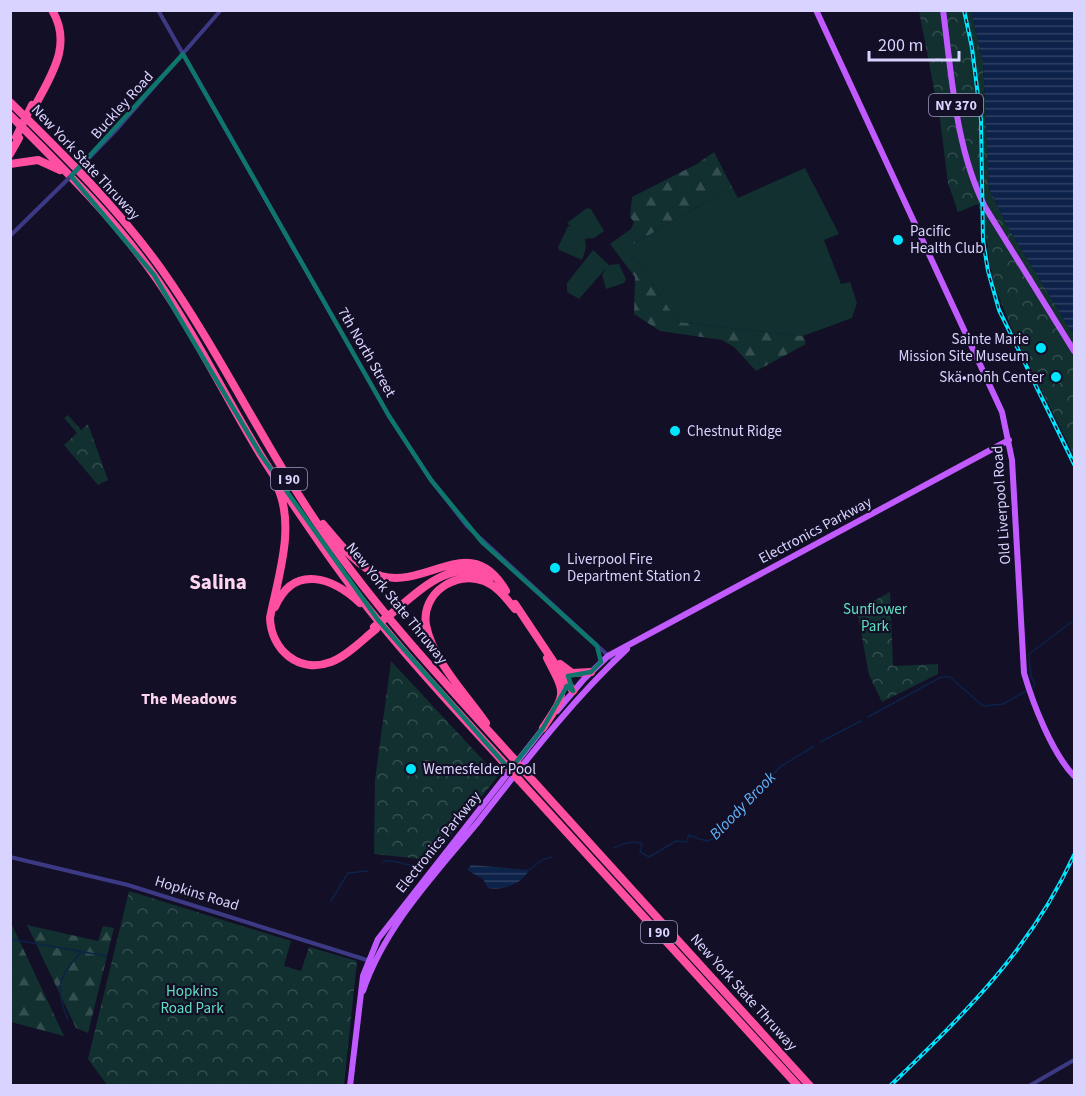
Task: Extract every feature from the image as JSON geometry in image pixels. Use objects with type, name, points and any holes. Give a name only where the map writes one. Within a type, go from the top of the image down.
[{"type":"highway","points":[[10,154],[58,46],[57,32],[50,10]]},
{"type":"highway","name":"New York State Thruway","points":[[10,102],[98,190],[138,238],[183,301],[293,486],[332,544],[389,619],[810,1086]]},
{"type":"highway","name":"New York State Thruway","points":[[10,116],[118,229],[168,296],[261,455],[376,626],[798,1086]]},
{"type":"highway","points":[[10,147],[17,137]]},
{"type":"highway","points":[[10,164],[30,159],[49,164],[85,192]]},
{"type":"highway","points":[[261,455],[279,489],[285,514],[285,537],[270,618],[272,633],[277,645],[288,656],[301,663],[323,664],[338,659],[376,626]]},
{"type":"highway","points":[[293,486],[347,550],[377,574],[402,578],[451,563],[470,563],[496,576],[542,647],[562,691],[560,703],[543,729]]},
{"type":"highway","points":[[391,615],[428,584],[458,570],[483,573],[494,579],[506,591]]},
{"type":"highway","points":[[376,626],[344,589],[329,581],[315,578],[299,581],[285,591],[273,615],[275,636],[281,646],[292,656],[311,663],[325,662],[337,657],[435,582],[462,572],[480,574],[494,582],[573,691]]},
{"type":"highway","points":[[505,749],[434,646],[426,625],[426,614],[430,601],[444,586],[453,580],[469,578],[494,586],[515,609]]},
{"type":"highway","points":[[542,647],[567,671],[579,674],[596,667]]},
{"type":"main road","name":"Old Liverpool Road","points":[[816,10],[1002,412],[1009,440],[1021,654],[1029,691],[1055,746],[1074,776]]},
{"type":"main road","name":"NY 370","points":[[943,10],[963,145],[974,184],[985,207],[1074,351]]},
{"type":"main road","name":"Electronics Parkway","points":[[371,961],[433,867],[573,691],[596,667],[633,642],[1009,440]]},
{"type":"main road","name":"Electronics Parkway","points":[[371,961],[384,929],[611,659]]},
{"type":"main road","points":[[538,747],[573,691],[578,699],[596,667]]},
{"type":"main road","points":[[350,1086],[360,999],[371,961]]},
{"type":"street","name":"7th North Street","points":[[158,10],[389,416],[431,480],[482,542],[611,659]]},
{"type":"street","name":"Buckley Road","points":[[10,236],[84,163],[221,10]]},
{"type":"street","points":[[596,667],[601,656],[597,646]]},
{"type":"street","name":"Hopkins Road","points":[[10,857],[137,887],[371,961]]},
{"type":"street","points":[[1029,1086],[1074,1060]]},
{"type":"highlighted area","points":[[183,54],[389,416],[431,480],[482,542],[597,646],[601,662],[591,672],[568,676],[573,691],[567,686],[543,728],[510,770],[378,620],[261,455],[154,275],[71,176]]},
{"type":"green space","points":[[919,11],[971,11],[983,61],[989,188],[1006,224],[1074,336],[1074,456],[1004,311],[993,278],[982,214],[978,204],[958,212],[948,183],[940,120]]},
{"type":"green space","points":[[714,152],[732,187],[628,247],[678,322],[803,336],[806,344],[756,371],[734,347],[722,340],[660,331],[634,314],[635,277],[610,244],[631,229],[634,222],[630,217],[632,197],[697,164]]},
{"type":"green space","points":[[805,168],[839,234],[824,240],[841,284],[850,282],[857,303],[852,318],[803,336],[678,322],[628,247],[732,187],[738,198]]},
{"type":"green space","points":[[587,208],[591,209],[604,231],[594,238],[585,239],[586,248],[582,260],[559,250],[558,247],[568,226],[571,227],[567,223]]},
{"type":"green space","points":[[593,250],[609,265],[619,264],[626,279],[624,283],[606,289],[602,275],[607,267],[579,299],[567,292],[567,283]]},
{"type":"green space","points":[[68,415],[81,430],[88,424],[108,480],[98,485],[64,445],[77,433],[64,418]]},
{"type":"green space","name":"Sunflower Park","points":[[890,592],[893,666],[938,664],[938,674],[882,702],[869,675],[857,610]]},
{"type":"green space","points":[[391,661],[498,776],[431,860],[374,854],[375,780]]},
{"type":"green space","name":"Hopkins Road Park","points":[[129,891],[291,941],[284,966],[301,971],[309,947],[357,961],[344,1085],[107,1085],[88,1059]]},
{"type":"green space","points":[[10,925],[12,925],[64,1036],[11,1022]]},
{"type":"green space","points":[[27,925],[98,941],[103,926],[114,928],[88,1033],[76,1028]]},
{"type":"water","points":[[971,11],[1074,11],[1074,336],[1006,224],[989,188],[983,61]]},
{"type":"water","points":[[471,865],[529,870],[517,882],[494,889],[488,888],[483,879],[467,870]]},
{"type":"waterway","name":"Bloody Brook","points":[[1033,688],[1035,683],[1031,677],[1029,654],[1074,620]]},
{"type":"waterway","name":"Bloody Brook","points":[[868,717],[941,677],[950,677],[983,706],[1003,704],[1028,690]]},
{"type":"waterway","name":"Bloody Brook","points":[[820,742],[861,721]]},
{"type":"waterway","name":"Bloody Brook","points":[[614,848],[628,843],[639,843],[642,844],[640,852],[649,857],[676,841],[686,842],[689,835],[706,841],[713,839],[718,829],[728,822],[780,767],[814,746]]},
{"type":"waterway","points":[[529,870],[542,860],[552,857]]},
{"type":"waterway","points":[[383,862],[391,861],[408,865],[431,863]]},
{"type":"waterway","points":[[331,901],[348,873],[368,871]]},
{"type":"waterway","points":[[10,939],[106,956]]},
{"type":"waterway","points":[[68,1020],[61,1000],[61,984],[67,969],[81,952]]},
{"type":"railway","points":[[964,10],[972,48],[981,120],[983,240],[988,271],[999,310],[1074,464]]},
{"type":"railway","points":[[890,1086],[993,980],[1037,921],[1074,855]]},
{"type":"place","name":"Pacific Health Club","points":[[898,240]]},
{"type":"place","name":"Sainte Marie Mission Site Museum","points":[[1041,348]]},
{"type":"place","name":"Skä•noñh Center","points":[[1056,377]]},
{"type":"place","name":"Chestnut Ridge","points":[[675,431]]},
{"type":"place","name":"Liverpool Fire Department Station 2","points":[[555,568]]},
{"type":"place","name":"Wemesfelder Pool","points":[[411,769]]},
{"type":"district","name":"Salina","points":[[218,582]]},
{"type":"district","name":"The Meadows","points":[[189,698]]}]
